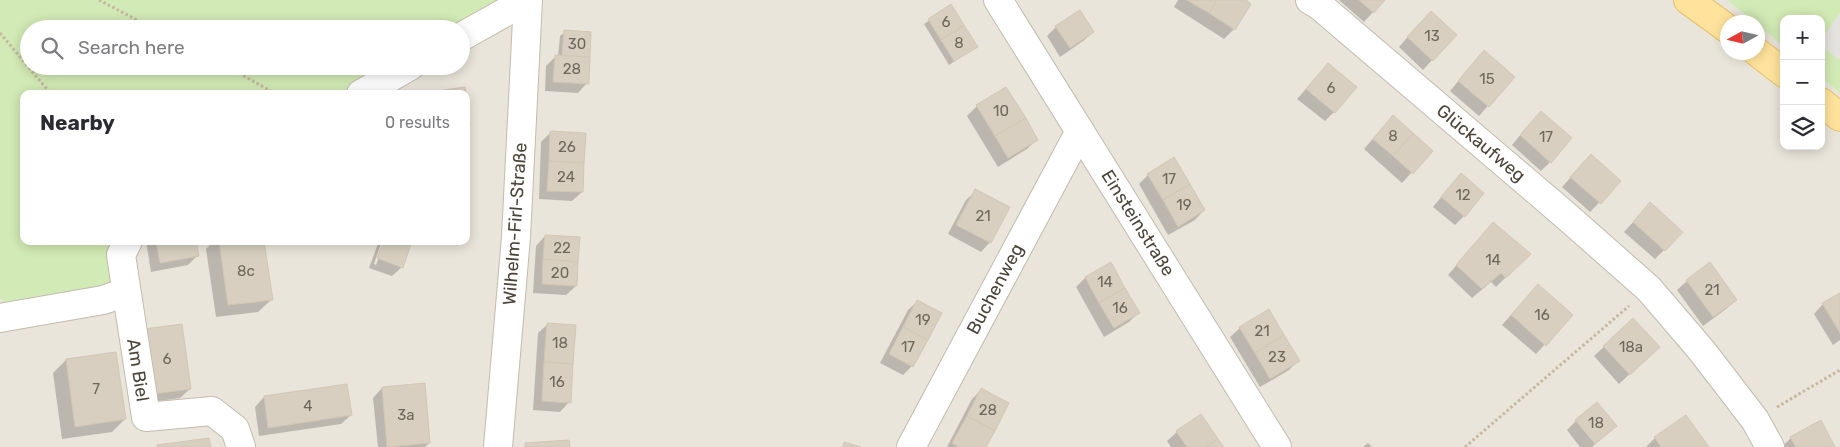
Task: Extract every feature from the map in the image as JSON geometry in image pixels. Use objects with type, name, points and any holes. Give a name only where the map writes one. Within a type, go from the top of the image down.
[{"type":"main road","points":[[1688,0],[1720,23]]},
{"type":"main road","points":[[1765,58],[1780,70]]},
{"type":"main road","points":[[1825,105],[1840,117]]},
{"type":"street","points":[[470,32],[528,0]]},
{"type":"street","name":"Wilhelm-Firl-Straße","points":[[498,447],[516,237],[528,0]]},
{"type":"street","name":"Einsteinstraße","points":[[998,0],[1277,447]]},
{"type":"street","name":"Glückaufweg","points":[[1310,0],[1320,6],[1649,289],[1702,351],[1755,420],[1770,447]]},
{"type":"street","points":[[368,90],[394,75]]},
{"type":"street","name":"Buchenweg","points":[[911,447],[1080,131]]},
{"type":"street","name":"Am Biel","points":[[126,245],[121,255],[146,417],[212,411],[235,429],[241,447]]},
{"type":"street","points":[[0,318],[102,300],[126,292]]},
{"type":"path","points":[[99,0],[137,20]]},
{"type":"path","points":[[0,34],[20,58]]},
{"type":"path","points":[[35,75],[48,90]]},
{"type":"path","points":[[242,75],[269,90]]},
{"type":"path","points":[[1464,447],[1649,289]]},
{"type":"path","points":[[1755,420],[1840,370]]},
{"type":"shaded area","points":[[507,0],[1727,0],[1745,15],[1720,15],[1720,60],[1765,60],[1765,31],[1780,44],[1780,150],[1825,150],[1825,80],[1840,93],[1840,447],[0,447],[0,298],[9,307],[107,245],[470,245],[470,90],[350,90],[376,75],[470,75],[470,23]]},
{"type":"shaded area","points":[[1840,13],[1840,60],[1825,49],[1825,34]]},
{"type":"green space","points":[[0,0],[507,0],[470,21],[20,20],[20,75],[376,75],[350,90],[20,90],[20,245],[113,245],[116,271],[109,290],[9,308],[0,298]]},
{"type":"green space","points":[[1727,0],[1840,0],[1840,93],[1825,80],[1825,15],[1780,15],[1780,44],[1765,31],[1765,15],[1745,15]]},
{"type":"building","points":[[1187,0],[1217,0],[1209,13]]},
{"type":"building","points":[[1217,0],[1246,0],[1251,4],[1235,30],[1209,13]]},
{"type":"building","points":[[1359,0],[1385,0],[1374,13]]},
{"type":"building","points":[[951,4],[964,25],[941,40],[928,19]]},
{"type":"building","points":[[1080,10],[1094,32],[1070,48],[1055,26]]},
{"type":"building","points":[[1431,11],[1457,35],[1433,61],[1407,37]]},
{"type":"building","points":[[964,25],[978,47],[954,61],[941,40]]},
{"type":"building","points":[[564,30],[591,32],[590,57],[562,56]]},
{"type":"building","points":[[1484,50],[1515,77],[1489,107],[1458,81]]},
{"type":"building","points":[[555,55],[590,57],[589,84],[553,82]]},
{"type":"building","points":[[1328,63],[1357,87],[1335,113],[1306,89]]},
{"type":"building","points":[[465,87],[465,90],[444,90]]},
{"type":"building","points":[[1006,87],[1026,118],[995,136],[976,105]]},
{"type":"building","points":[[1541,111],[1572,138],[1551,163],[1520,135]]},
{"type":"building","points":[[1393,115],[1413,133],[1393,156],[1373,139]]},
{"type":"building","points":[[1026,118],[1038,140],[1008,158],[995,136]]},
{"type":"building","points":[[550,131],[586,133],[584,163],[549,161]]},
{"type":"building","points":[[1413,133],[1433,151],[1413,174],[1393,156]]},
{"type":"building","points":[[1591,154],[1621,181],[1601,204],[1570,177]]},
{"type":"building","points":[[1174,157],[1190,184],[1163,200],[1147,174]]},
{"type":"building","points":[[549,161],[584,163],[583,192],[547,191]]},
{"type":"building","points":[[1461,173],[1484,193],[1465,217],[1441,197]]},
{"type":"building","points":[[1190,184],[1205,210],[1178,227],[1163,200]]},
{"type":"building","points":[[975,189],[1010,207],[991,243],[956,225]]},
{"type":"building","points":[[1650,202],[1683,232],[1665,251],[1633,222]]},
{"type":"building","points":[[1493,222],[1531,254],[1506,278],[1501,273],[1482,289],[1456,265]]},
{"type":"building","points":[[545,235],[580,237],[578,262],[543,259]]},
{"type":"building","points":[[157,245],[197,245],[199,256],[160,263]]},
{"type":"building","points":[[220,245],[265,245],[273,300],[228,305]]},
{"type":"building","points":[[382,245],[411,245],[403,268],[377,258]]},
{"type":"building","points":[[543,259],[578,262],[577,286],[542,284]]},
{"type":"building","points":[[1111,262],[1125,288],[1099,303],[1085,277]]},
{"type":"building","points":[[1710,262],[1737,300],[1713,317],[1686,280]]},
{"type":"building","points":[[1538,284],[1573,315],[1546,346],[1511,315]]},
{"type":"building","points":[[1125,288],[1140,313],[1114,328],[1099,303]]},
{"type":"building","points":[[1840,293],[1840,333],[1822,303]]},
{"type":"building","points":[[917,300],[942,313],[928,340],[903,327]]},
{"type":"building","points":[[1269,309],[1284,335],[1255,353],[1239,327]]},
{"type":"building","points":[[1633,318],[1660,347],[1630,375],[1603,346]]},
{"type":"building","points":[[547,323],[576,325],[573,364],[544,362]]},
{"type":"building","points":[[182,324],[191,389],[153,394],[144,329]]},
{"type":"building","points":[[903,327],[928,340],[913,367],[889,354]]},
{"type":"building","points":[[1284,335],[1300,361],[1270,379],[1255,353]]},
{"type":"building","points":[[116,352],[126,419],[75,427],[66,359]]},
{"type":"building","points":[[544,362],[573,364],[571,403],[542,401]]},
{"type":"building","points":[[425,383],[430,443],[387,447],[382,387]]},
{"type":"building","points":[[347,384],[352,415],[268,428],[264,396]]},
{"type":"building","points":[[981,388],[1009,403],[995,431],[967,416]]},
{"type":"building","points":[[1597,402],[1617,426],[1595,444],[1575,420]]},
{"type":"building","points":[[1201,414],[1218,439],[1206,447],[1187,447],[1176,431]]},
{"type":"building","points":[[1686,415],[1709,447],[1661,447],[1654,437]]},
{"type":"building","points":[[967,416],[995,431],[986,447],[959,447],[952,443]]},
{"type":"building","points":[[1821,420],[1835,447],[1796,447],[1790,437]]},
{"type":"building","points":[[209,438],[211,447],[157,447],[157,445]]},
{"type":"building","points":[[1218,439],[1224,447],[1206,447]]},
{"type":"building","points":[[569,440],[570,447],[525,447],[525,443]]},
{"type":"building","points":[[844,442],[861,447],[843,447]]}]
